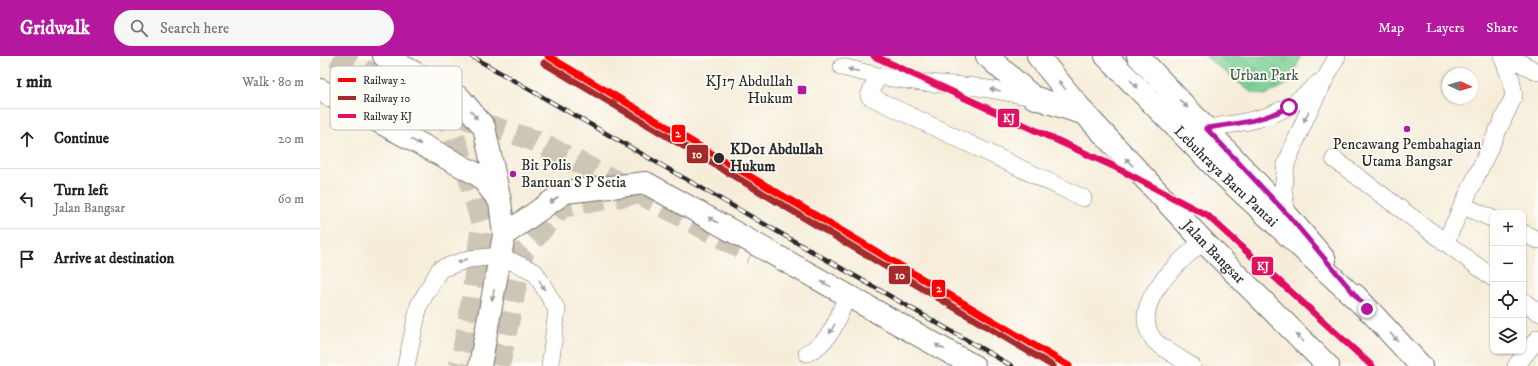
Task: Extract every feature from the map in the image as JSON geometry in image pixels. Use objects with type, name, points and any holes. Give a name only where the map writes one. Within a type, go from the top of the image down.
[{"type":"main road","points":[[384,56],[402,66]]},
{"type":"main road","name":"Jalan Bangsar","points":[[988,56],[1033,97],[1085,114],[1203,241],[1328,366]]},
{"type":"main road","points":[[1038,56],[1085,114]]},
{"type":"main road","name":"Lebuhraya Baru Pantai","points":[[1106,56],[1218,170],[1367,309]]},
{"type":"main road","points":[[1138,56],[1288,215],[1367,309],[1421,366]]},
{"type":"main road","points":[[320,90],[330,95]]},
{"type":"main road","points":[[462,100],[484,127],[500,201],[504,235],[480,366]]},
{"type":"main road","points":[[394,130],[480,176],[500,201]]},
{"type":"main road","points":[[504,235],[565,192],[646,183],[974,366]]},
{"type":"lane","points":[[1445,243],[1464,206],[1514,96],[1511,79],[1502,56]]},
{"type":"lane","points":[[1507,56],[1538,72]]},
{"type":"lane","points":[[1206,128],[1244,123],[1275,115],[1302,98],[1334,63]]},
{"type":"lane","points":[[1288,215],[1283,189],[1286,164],[1306,117],[1334,63]]},
{"type":"lane","points":[[842,67],[878,76],[928,83],[977,87],[1033,97]]},
{"type":"lane","points":[[878,76],[869,96],[1083,198]]},
{"type":"lane","points":[[1334,159],[1490,276]]},
{"type":"lane","points":[[1464,206],[1490,219]]},
{"type":"lane","points":[[1526,234],[1538,240]]},
{"type":"lane","points":[[1192,366],[1154,340],[1145,320],[1150,299],[1164,279],[1203,241]]},
{"type":"lane","points":[[406,366],[419,305],[440,270],[468,259],[500,256],[535,272],[557,310],[550,366]]},
{"type":"lane","points":[[806,353],[817,348],[833,331],[847,295]]},
{"type":"lane","points":[[1526,303],[1538,312]]},
{"type":"lane","points":[[1516,366],[1538,338]]},
{"type":"green space","name":"Urban Park","points":[[1205,56],[1301,56],[1289,83],[1266,95],[1251,92]]},
{"type":"tunnel","points":[[334,56],[355,66]]},
{"type":"tunnel","points":[[462,116],[536,141],[639,193],[752,254]]},
{"type":"tunnel","points":[[451,130],[468,173],[482,225],[468,327],[460,366]]},
{"type":"tunnel","points":[[499,366],[523,252],[561,207],[639,193]]},
{"type":"railway","points":[[471,56],[1012,366]]},
{"type":"rail line","name":"2","points":[[548,56],[1069,366]]},
{"type":"rail line","name":"KJ","points":[[874,56],[1113,166],[1208,216],[1372,366]]},
{"type":"rail line","name":"10","points":[[544,63],[1053,366]]},
{"type":"place","name":"KJ17 Abdullah Hukum","points":[[802,90]]},
{"type":"place","name":"Pencawang Pembahagian Utama Bangsar","points":[[1407,129]]},
{"type":"place","name":"KD01 Abdullah Hukum","points":[[719,158]]},
{"type":"place","name":"Bit Polis Bantuan S P Setia","points":[[513,174]]},
{"type":"route","points":[[1289,107],[1275,115],[1244,123],[1206,128],[1288,215],[1367,309]]}]
